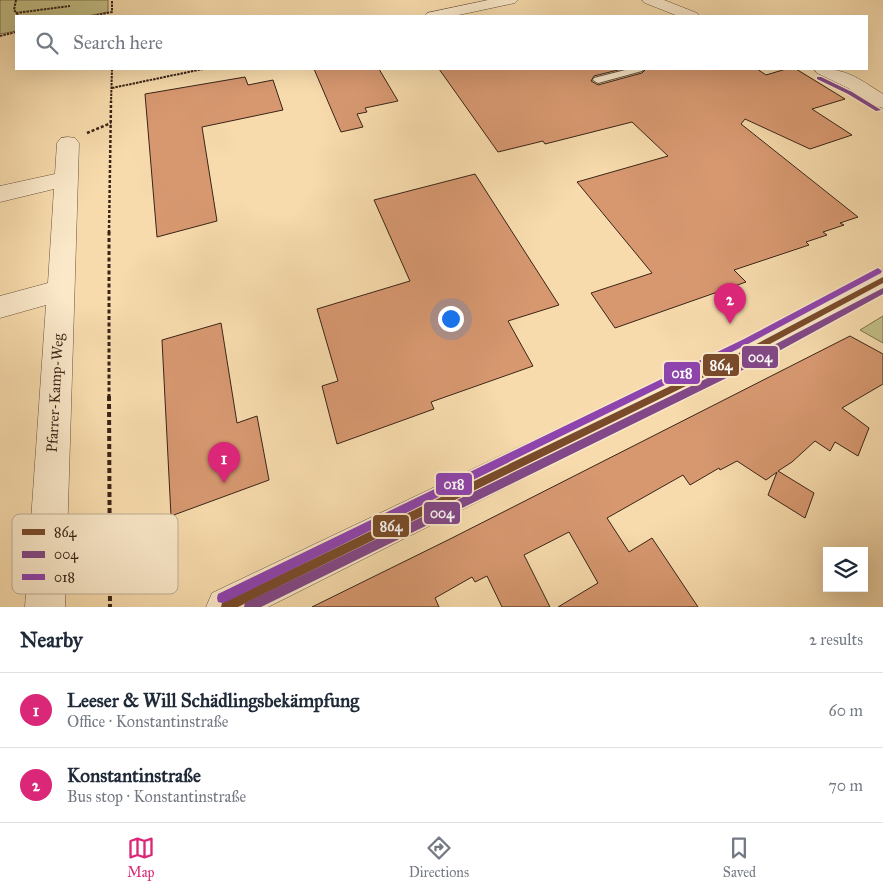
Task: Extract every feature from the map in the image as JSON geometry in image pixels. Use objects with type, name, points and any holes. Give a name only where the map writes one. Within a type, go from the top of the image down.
[{"type":"street","points":[[438,15],[510,0]]},
{"type":"street","points":[[650,0],[688,15]]},
{"type":"street","points":[[825,70],[855,84],[883,102]]},
{"type":"street","name":"Pfarrer-Kamp-Weg","points":[[49,514],[68,143]]},
{"type":"street","points":[[0,194],[66,179]]},
{"type":"street","points":[[226,607],[752,350],[883,280]]},
{"type":"street","points":[[0,307],[61,290]]},
{"type":"street","name":"Pfarrer-Kamp-Weg","points":[[44,607],[45,594]]},
{"type":"lane","points":[[598,80],[635,70]]},
{"type":"path","points":[[16,0],[14,10],[16,13],[70,6]]},
{"type":"path","points":[[97,15],[112,12],[112,0]]},
{"type":"path","points":[[0,36],[15,32]]},
{"type":"path","points":[[109,514],[108,314],[112,70]]},
{"type":"path","points":[[112,88],[198,70]]},
{"type":"path","points":[[68,143],[80,134],[112,123]]},
{"type":"path","points":[[110,594],[110,607]]},
{"type":"shaded area","points":[[0,0],[108,0],[108,12],[92,15],[15,15],[15,31],[0,34]]},
{"type":"shaded area","points":[[883,316],[883,343],[860,330]]},
{"type":"building","points":[[314,70],[380,70],[398,101],[365,108],[367,112],[357,114],[363,127],[341,132]]},
{"type":"building","points":[[440,70],[618,70],[594,76],[591,81],[598,85],[642,73],[645,70],[758,70],[766,75],[783,70],[798,70],[845,99],[812,109],[852,135],[810,149],[745,119],[741,124],[858,217],[840,223],[844,225],[823,232],[827,235],[806,242],[809,245],[734,270],[746,282],[615,328],[591,293],[652,273],[577,182],[668,156],[632,122],[545,144],[543,141],[498,152]]},
{"type":"building","points":[[245,77],[248,85],[273,80],[283,110],[202,127],[217,221],[157,237],[145,94]]},
{"type":"building","points":[[475,174],[559,305],[508,321],[533,366],[431,402],[434,409],[337,444],[322,386],[338,381],[317,309],[410,281],[374,200]]},
{"type":"building","points":[[221,323],[237,423],[257,416],[269,480],[176,514],[171,514],[162,340]]},
{"type":"building","points":[[850,336],[883,354],[883,384],[842,408],[869,428],[858,456],[835,442],[830,451],[815,441],[792,462],[778,471],[814,493],[805,518],[768,495],[777,472],[766,480],[737,461],[720,470],[719,468],[690,485],[683,475],[607,518],[629,552],[652,538],[698,607],[558,607],[598,583],[569,532],[524,555],[550,607],[502,607],[487,576],[475,582],[472,577],[435,598],[439,607],[312,607],[452,538]]},
{"type":"transit line","name":"004","points":[[819,78],[850,93],[878,110]]},
{"type":"transit line","name":"018","points":[[222,598],[747,341],[878,271]]},
{"type":"transit line","name":"864","points":[[226,607],[752,350],[883,280]]},
{"type":"transit line","name":"004","points":[[249,607],[756,359],[883,291]]},
{"type":"place","name":"Konstantinstraße","points":[[730,324]]},
{"type":"place","name":"Leeser & Will Schädlingsbekämpfung","points":[[224,483]]}]
